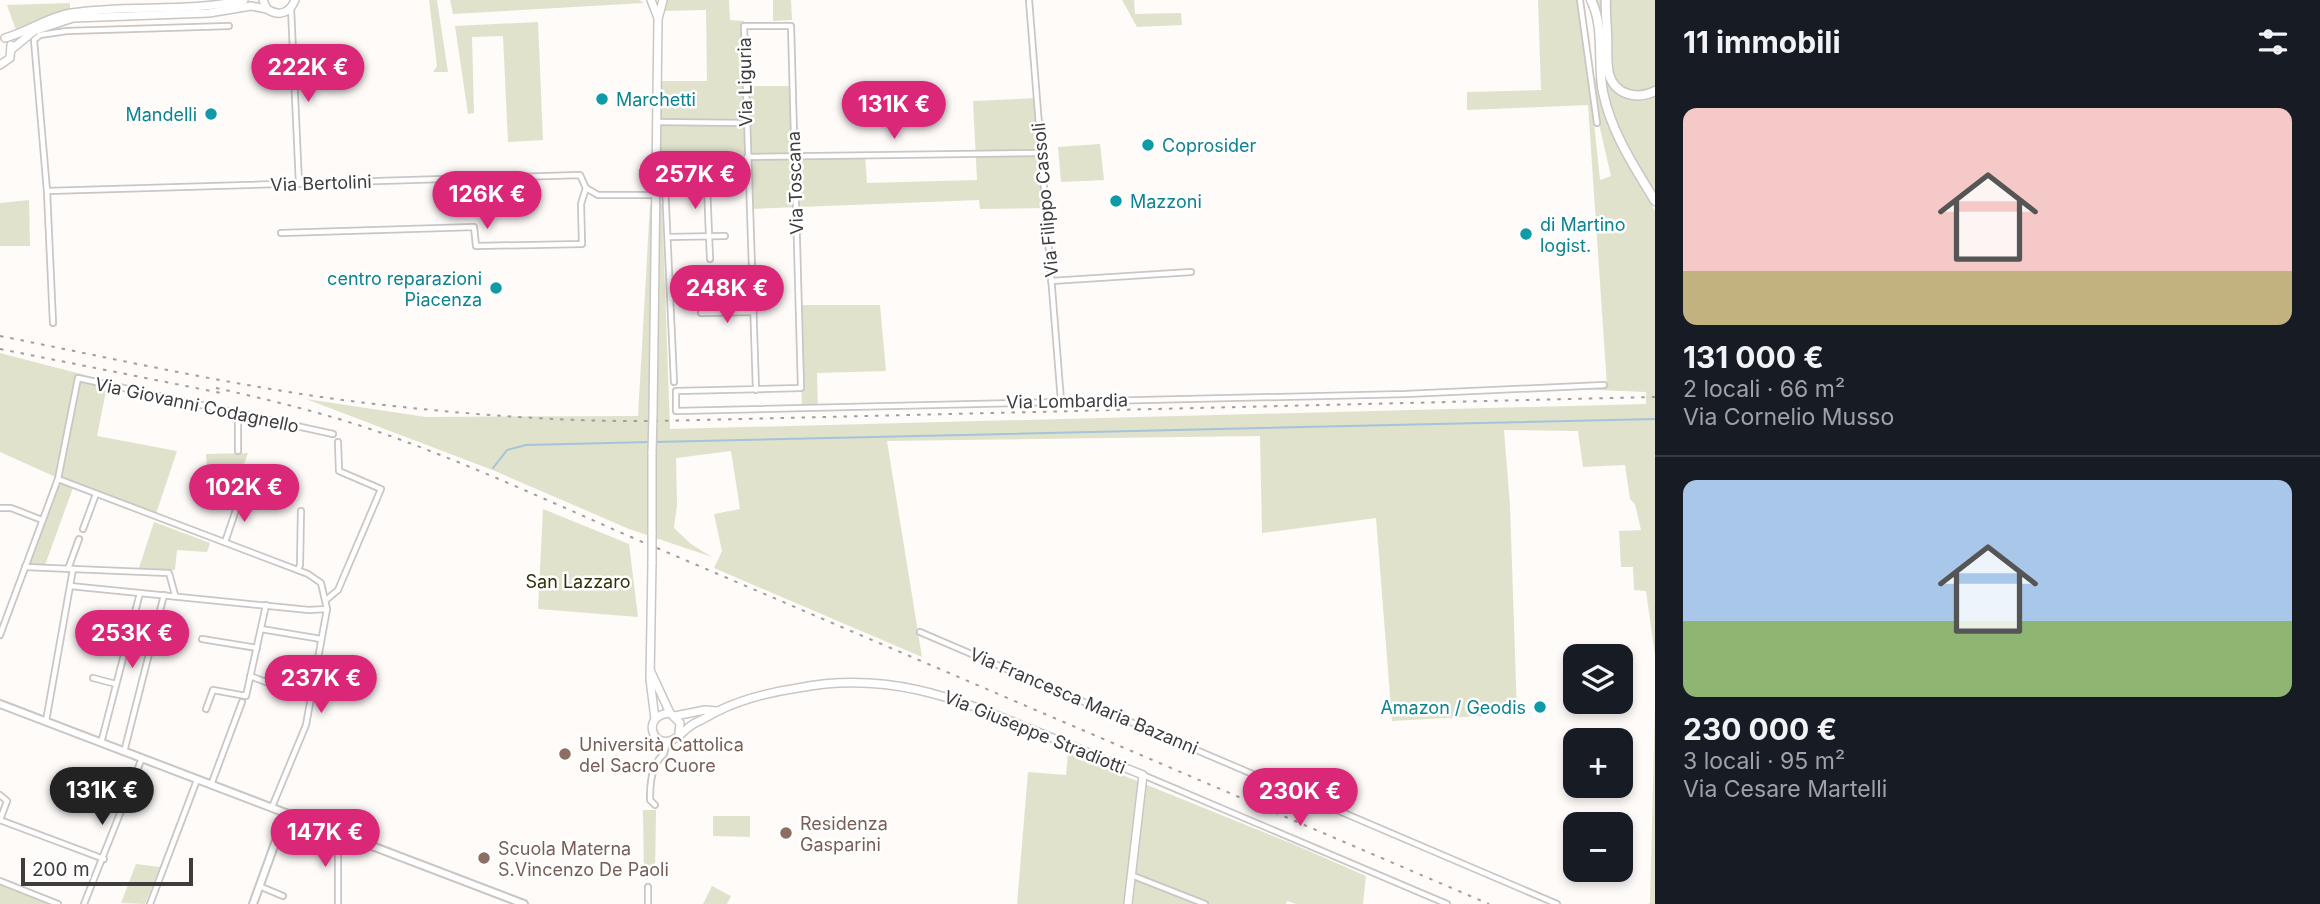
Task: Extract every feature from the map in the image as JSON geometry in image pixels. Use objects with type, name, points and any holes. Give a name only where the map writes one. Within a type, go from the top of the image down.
[{"type":"highway","points":[[1591,0],[1598,21],[1603,93],[1612,125],[1655,201]]},
{"type":"highway","points":[[1606,0],[1608,67],[1612,80],[1619,89],[1630,95],[1643,96],[1655,92]]},
{"type":"main road","points":[[12,49],[2,37],[72,13],[208,7],[244,0]]},
{"type":"main road","points":[[263,0],[267,9]]},
{"type":"main road","points":[[0,65],[10,58],[12,49],[34,32],[73,18],[209,13],[251,6],[279,13],[302,0]]},
{"type":"main road","points":[[651,0],[658,19]]},
{"type":"main road","points":[[651,671],[672,714],[680,723],[676,738],[667,742],[654,735],[651,671],[656,122],[658,19],[663,0]]},
{"type":"main road","name":"Via Giuseppe Stradiotti","points":[[679,733],[718,711],[782,691],[813,685],[865,682],[906,686],[973,705],[1143,775],[1128,904]]},
{"type":"main road","points":[[0,704],[524,904]]},
{"type":"main road","name":"Via Giuseppe Stradiotti","points":[[672,714],[718,711]]},
{"type":"main road","points":[[655,719],[664,713],[672,714]]},
{"type":"main road","points":[[253,904],[286,813]]},
{"type":"street","name":"Via Filippo Cassoli","points":[[1029,0],[1061,401]]},
{"type":"street","points":[[1580,0],[1597,123]]},
{"type":"street","points":[[293,4],[299,184]]},
{"type":"street","points":[[279,13],[293,24]]},
{"type":"street","points":[[53,323],[47,191],[34,40],[40,35],[67,31],[229,26]]},
{"type":"street","name":"Via Liguria","points":[[744,26],[756,390]]},
{"type":"street","name":"Via Toscana","points":[[744,26],[791,26],[801,388]]},
{"type":"street","points":[[656,122],[746,122]]},
{"type":"street","points":[[747,157],[1041,153]]},
{"type":"street","points":[[706,162],[710,259]]},
{"type":"street","points":[[664,163],[674,382]]},
{"type":"street","name":"Via Bertolini","points":[[47,191],[580,175],[586,188]]},
{"type":"street","points":[[281,233],[474,227],[476,246],[582,244],[581,204],[586,188],[598,195],[656,195]]},
{"type":"street","points":[[668,237],[725,236]]},
{"type":"street","points":[[1052,281],[1191,272]]},
{"type":"street","points":[[701,313],[753,312]]},
{"type":"street","name":"Via Giovanni Codagnello","points":[[0,635],[58,479],[78,378],[333,434]]},
{"type":"street","name":"Via Lombardia","points":[[801,388],[676,391],[676,411],[1406,394],[1604,385]]},
{"type":"street","points":[[238,414],[238,451]]},
{"type":"street","points":[[326,600],[338,590],[381,489],[339,471],[338,442]]},
{"type":"street","points":[[58,479],[318,579],[327,609],[311,699],[302,737],[272,808]]},
{"type":"street","points":[[83,530],[97,494]]},
{"type":"street","points":[[225,542],[240,498]]},
{"type":"street","points":[[0,508],[10,508],[43,520]]},
{"type":"street","points":[[298,570],[301,511]]},
{"type":"street","points":[[46,721],[71,569],[79,539]]},
{"type":"street","points":[[25,567],[169,573],[175,595]]},
{"type":"street","points":[[70,586],[309,610],[327,609]]},
{"type":"street","points":[[101,743],[140,593]]},
{"type":"street","points":[[124,752],[164,595]]},
{"type":"street","points":[[206,709],[213,690],[247,696],[266,605]]},
{"type":"street","points":[[261,629],[321,639]]},
{"type":"street","name":"Via Francesca Maria Bazanni","points":[[920,632],[1557,904]]},
{"type":"street","points":[[202,639],[257,648]]},
{"type":"street","points":[[250,676],[311,699]]},
{"type":"street","points":[[93,678],[117,684]]},
{"type":"street","points":[[211,785],[242,702]]},
{"type":"street","points":[[655,805],[650,800],[650,783],[658,758],[664,754],[667,742]]},
{"type":"street","points":[[84,904],[142,758]]},
{"type":"street","points":[[1143,775],[1447,904]]},
{"type":"street","points":[[150,904],[197,780]]},
{"type":"street","points":[[0,795],[4,796],[7,802],[0,820],[104,859]]},
{"type":"street","points":[[338,834],[338,904]]},
{"type":"street","points":[[1131,875],[1205,904]]},
{"type":"street","points":[[0,881],[58,904]]},
{"type":"street","points":[[259,886],[283,896]]},
{"type":"street","points":[[648,887],[648,904]]},
{"type":"green space","points":[[429,0],[437,0],[448,72],[433,72],[437,66]]},
{"type":"green space","points":[[450,0],[639,0],[644,3],[453,14]]},
{"type":"green space","points":[[667,0],[729,0],[730,20],[744,21],[745,86],[793,86],[795,156],[865,154],[867,183],[977,180],[973,101],[1037,98],[1045,208],[980,209],[979,200],[749,209],[748,156],[660,159],[660,81],[707,81],[706,10],[661,11]]},
{"type":"green space","points":[[773,0],[791,0],[792,20],[773,21]]},
{"type":"green space","points":[[1122,0],[1134,0],[1135,14],[1181,13],[1182,25],[1137,27]]},
{"type":"green space","points":[[1538,0],[1581,0],[1600,180],[1611,176],[1599,124],[1594,79],[1598,78],[1615,138],[1655,211],[1655,655],[1646,591],[1634,590],[1633,567],[1621,567],[1619,531],[1641,530],[1635,504],[1630,499],[1625,465],[1583,467],[1578,431],[1504,430],[1510,505],[1517,714],[1392,721],[1376,518],[1262,533],[1260,436],[887,441],[922,657],[714,568],[722,551],[714,514],[740,509],[731,451],[676,458],[677,505],[674,528],[691,544],[712,557],[629,529],[495,471],[306,399],[426,417],[638,416],[650,205],[662,204],[670,429],[1646,404],[1646,392],[1549,388],[1607,386],[1588,105],[1467,110],[1467,92],[1541,90]]},
{"type":"green space","points":[[1594,0],[1603,0],[1614,88],[1655,95],[1655,195],[1627,148],[1614,118],[1603,75]]},
{"type":"green space","points":[[1608,0],[1655,0],[1655,87],[1650,90],[1634,92],[1624,88],[1617,80],[1609,54]]},
{"type":"green space","points":[[70,3],[70,10],[16,30],[7,5]]},
{"type":"green space","points":[[538,22],[543,140],[508,142],[503,36],[472,37],[474,113],[468,114],[455,26]]},
{"type":"green space","points":[[1100,144],[1104,180],[1061,182],[1058,147]]},
{"type":"green space","points":[[29,200],[30,246],[0,246],[0,203]]},
{"type":"green space","points":[[798,305],[880,305],[886,371],[817,373],[818,408],[802,408]]},
{"type":"green space","points":[[0,353],[108,381],[97,436],[177,451],[156,514],[74,485],[44,568],[25,567],[58,478],[0,452]]},
{"type":"green space","points":[[248,453],[240,475],[223,469],[207,470],[206,454]]},
{"type":"green space","name":"San Lazzaro","points":[[543,509],[629,544],[638,617],[538,609]]},
{"type":"green space","points":[[154,522],[210,543],[207,552],[177,550],[175,570],[139,568]]},
{"type":"green space","points":[[1655,705],[1655,904],[1648,904],[1650,903]]},
{"type":"green space","points":[[1068,753],[1366,876],[1363,904],[1296,904],[1287,901],[1286,904],[1017,904],[1028,772],[1066,775]]},
{"type":"green space","points":[[643,810],[656,810],[655,876],[644,876]]},
{"type":"green space","points":[[713,816],[750,816],[750,837],[713,836]]},
{"type":"green space","points":[[136,864],[160,867],[145,904],[121,903]]},
{"type":"green space","points":[[0,881],[58,904],[0,904]]},
{"type":"green space","points":[[712,886],[731,896],[727,904],[703,904]]},
{"type":"waterway","points":[[655,442],[1655,419]]},
{"type":"waterway","points":[[493,468],[507,450],[526,445],[650,442]]},
{"type":"railway","points":[[0,336],[182,373],[320,397],[438,411],[584,420],[657,421],[1655,397]]},
{"type":"railway","points":[[0,349],[226,394]]},
{"type":"railway","points":[[216,388],[337,418],[410,443],[647,544]]},
{"type":"railway","points":[[657,548],[1489,904]]},
{"type":"place","name":"Marchetti","points":[[602,99]]},
{"type":"place","name":"Mandelli","points":[[211,114]]},
{"type":"place","name":"Coprosider","points":[[1148,145]]},
{"type":"place","name":"Mazzoni","points":[[1116,201]]},
{"type":"place","name":"di Martino logist.","points":[[1526,234]]},
{"type":"place","name":"centro reparazioni Piacenza","points":[[496,288]]},
{"type":"place","name":"Amazon / Geodis","points":[[1540,707]]},
{"type":"place","name":"Università Cattolica del Sacro Cuore","points":[[565,754]]},
{"type":"place","name":"Residenza Gasparini","points":[[786,833]]},
{"type":"place","name":"Scuola Materna S.Vincenzo De Paoli","points":[[484,858]]}]
